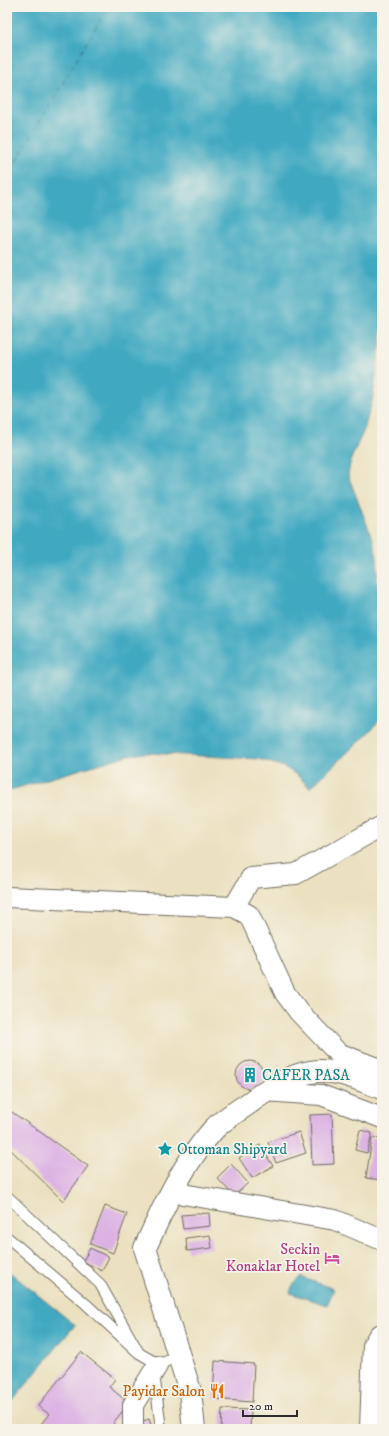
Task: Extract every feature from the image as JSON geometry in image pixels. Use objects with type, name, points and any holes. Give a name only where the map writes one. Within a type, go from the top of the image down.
[{"type":"main road","points":[[194,1429],[190,1391],[145,1248],[171,1192],[187,1164],[214,1129],[264,1091],[296,1076],[318,1071],[341,1074],[382,1088]]},
{"type":"street","points":[[234,907],[251,878],[296,874],[382,826]]},
{"type":"street","points":[[7,897],[234,907],[249,915],[285,993],[299,1012],[338,1053],[382,1070]]},
{"type":"street","points":[[264,1091],[321,1095],[382,1118]]},
{"type":"street","points":[[171,1192],[335,1220],[382,1240]]},
{"type":"street","points":[[370,1429],[373,1345],[379,1334],[382,1334]]},
{"type":"street","points":[[133,1429],[133,1405],[157,1365]]},
{"type":"lane","points":[[7,1196],[100,1284],[139,1353]]},
{"type":"lane","points":[[7,1237],[86,1304],[139,1353],[157,1365]]},
{"type":"lane","points":[[157,1365],[179,1355]]},
{"type":"lane","points":[[157,1365],[155,1381],[161,1429]]},
{"type":"water","points":[[7,7],[382,7],[382,333],[372,402],[364,430],[351,459],[348,475],[373,540],[377,557],[378,605],[382,627],[382,718],[310,788],[298,776],[284,767],[259,759],[147,753],[129,755],[7,791]]},
{"type":"water","points":[[7,1270],[75,1325],[7,1408]]},
{"type":"water","points":[[301,1277],[334,1289],[327,1305],[290,1293],[292,1286]]},
{"type":"building","name":"CAFER PASA","points":[[250,1061],[260,1065],[264,1075],[260,1085],[250,1089],[240,1085],[236,1075],[240,1065]]},
{"type":"building","points":[[9,1110],[88,1166],[63,1201],[7,1146],[7,1112]]},
{"type":"building","points":[[332,1114],[334,1164],[312,1165],[310,1115]]},
{"type":"building","points":[[360,1130],[372,1133],[367,1153],[355,1150]]},
{"type":"building","points":[[299,1132],[306,1153],[276,1163],[268,1142]]},
{"type":"building","points":[[372,1138],[382,1139],[381,1180],[366,1178]]},
{"type":"building","points":[[260,1145],[273,1166],[252,1178],[239,1158]]},
{"type":"building","points":[[231,1164],[248,1183],[234,1196],[217,1178]]},
{"type":"building","points":[[105,1206],[127,1214],[113,1253],[90,1244]]},
{"type":"building","points":[[209,1213],[210,1226],[183,1229],[181,1215]]},
{"type":"building","points":[[210,1235],[212,1248],[187,1251],[186,1238]]},
{"type":"building","points":[[90,1248],[109,1257],[102,1271],[83,1261]]},
{"type":"building","points":[[81,1352],[115,1379],[109,1387],[129,1403],[113,1423],[121,1429],[37,1429],[49,1414],[38,1406]]},
{"type":"building","points":[[215,1361],[254,1364],[252,1402],[213,1399]]},
{"type":"building","points":[[222,1409],[251,1410],[250,1429],[221,1429]]},
{"type":"building","points":[[149,1419],[152,1427],[143,1429],[140,1422]]},
{"type":"ferry route","points":[[7,177],[108,7]]},
{"type":"place","name":"CAFER PASA","points":[[250,1075]]},
{"type":"place","name":"Ottoman Shipyard","points":[[165,1149]]},
{"type":"place","name":"Seckin Konaklar Hotel","points":[[332,1258]]},
{"type":"place","name":"Payidar Salon","points":[[217,1391]]}]
